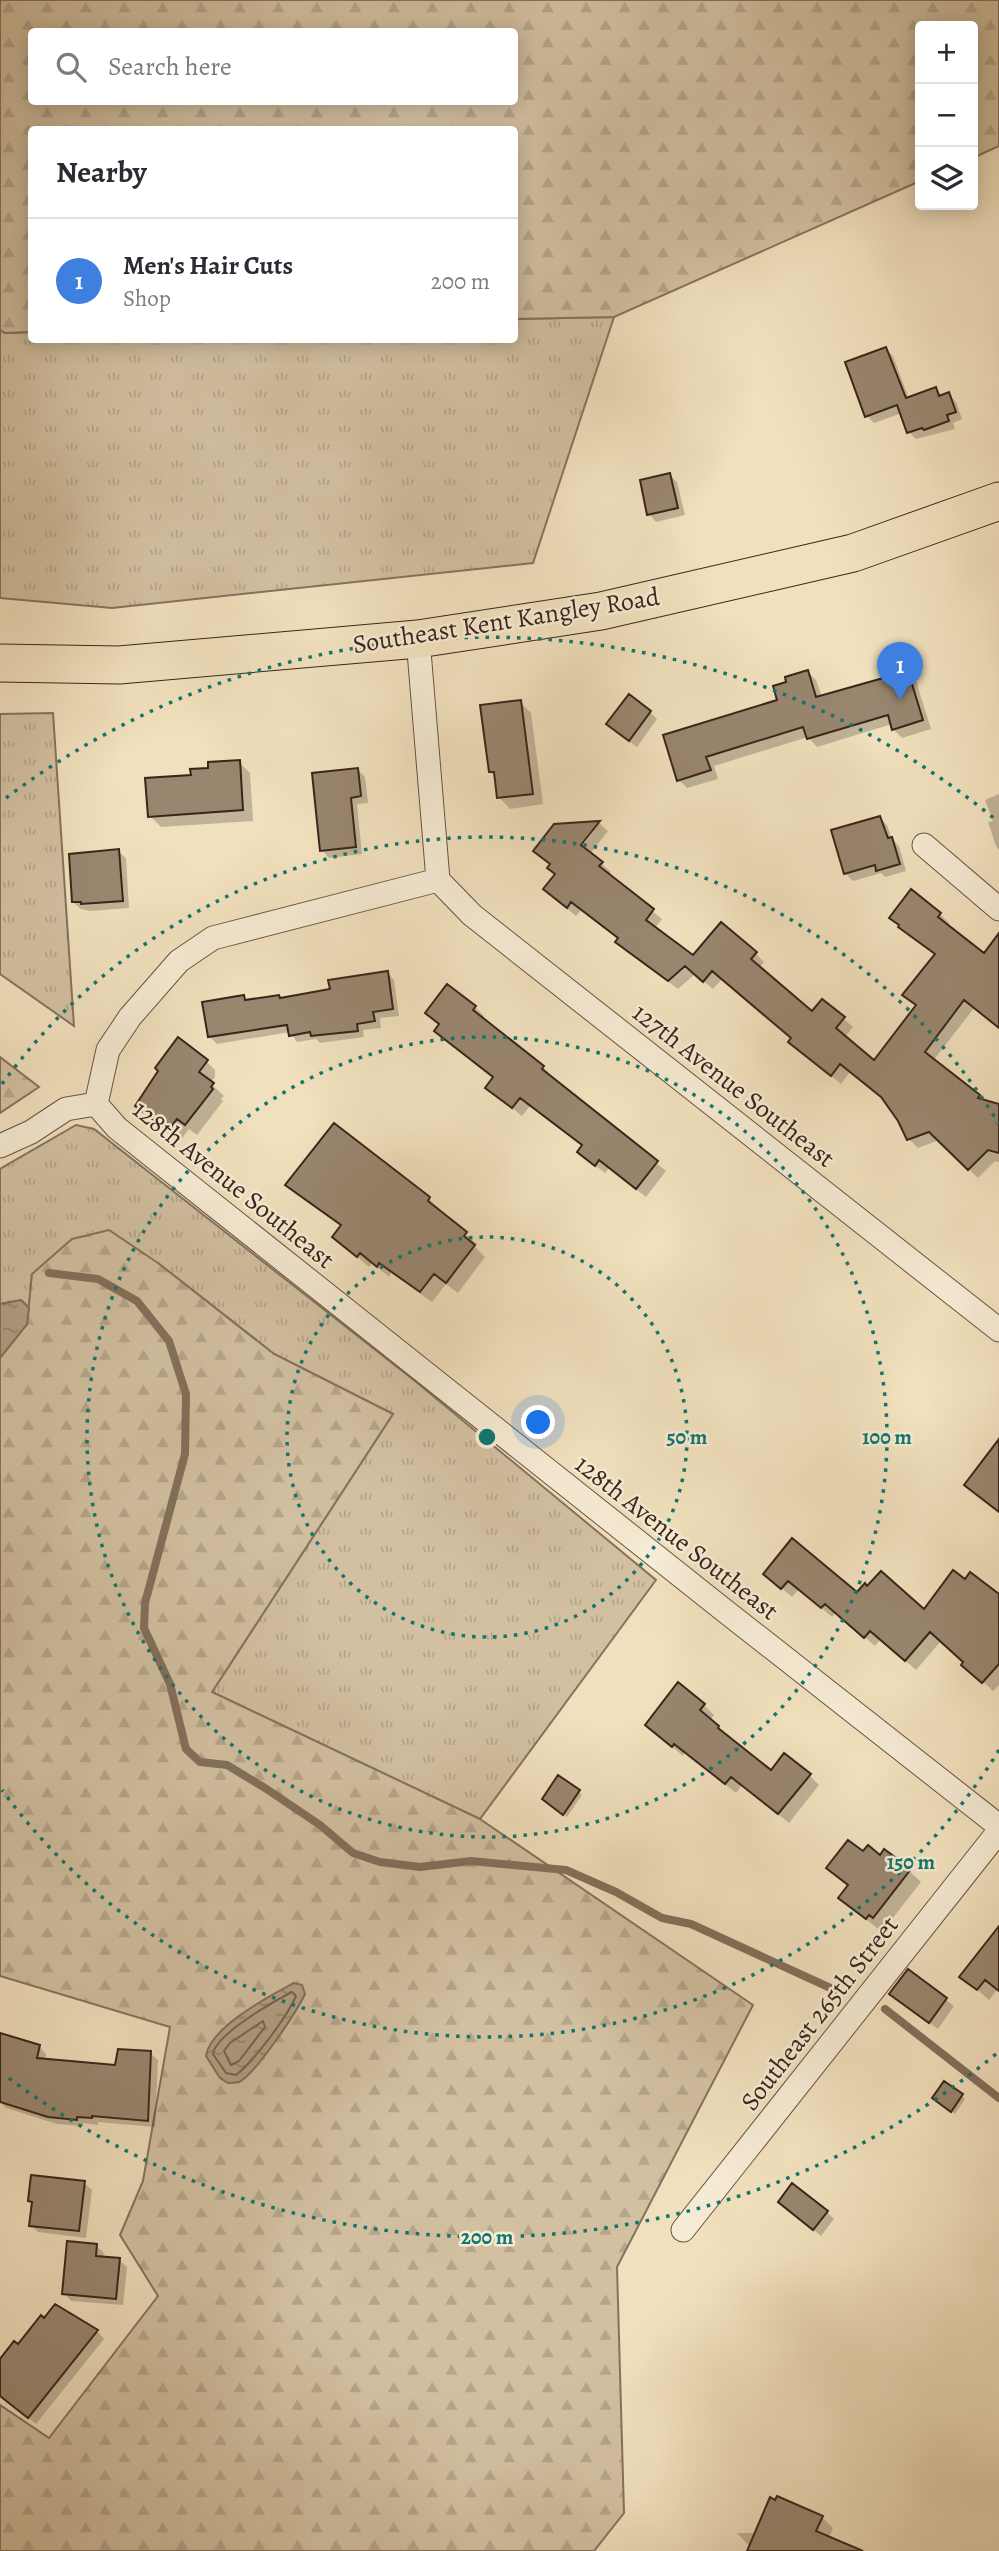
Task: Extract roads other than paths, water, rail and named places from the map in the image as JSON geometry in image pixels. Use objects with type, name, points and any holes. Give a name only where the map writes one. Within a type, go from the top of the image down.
[{"type":"main road","name":"Southeast Kent Kangley Road","points":[[0,663],[119,665],[418,639],[600,611],[853,553],[999,502]]},
{"type":"street","points":[[0,1146],[32,1132],[66,1109],[96,1104],[108,1051],[130,1017],[179,961],[213,938],[438,880],[418,639]]},
{"type":"street","points":[[924,845],[999,909]]},
{"type":"street","name":"127th Avenue Southeast","points":[[438,880],[472,915],[999,1330]]},
{"type":"street","name":"128th Avenue Southeast","points":[[96,1104],[128,1137],[999,1826]]},
{"type":"street","name":"Southeast 265th Street","points":[[683,2230],[999,1831]]},
{"type":"water","points":[[21,1300],[29,1308],[27,1324],[0,1358],[0,1304]]},
{"type":"water","points":[[294,1983],[302,1985],[305,1994],[265,2056],[239,2082],[228,2083],[220,2078],[206,2056],[218,2034],[242,2014]]},
{"type":"waterway","points":[[49,1273],[98,1279],[137,1301],[169,1341],[186,1394],[185,1454],[145,1603],[144,1628],[170,1684],[186,1749],[200,1762],[227,1765],[320,1825],[353,1853],[380,1862],[420,1867],[471,1861],[566,1870],[616,1892],[662,1918],[691,1924],[837,1991]]},
{"type":"waterway","points":[[885,2009],[999,2098]]},
{"type":"place","name":"Men's Hair Cuts","points":[[900,700]]}]
